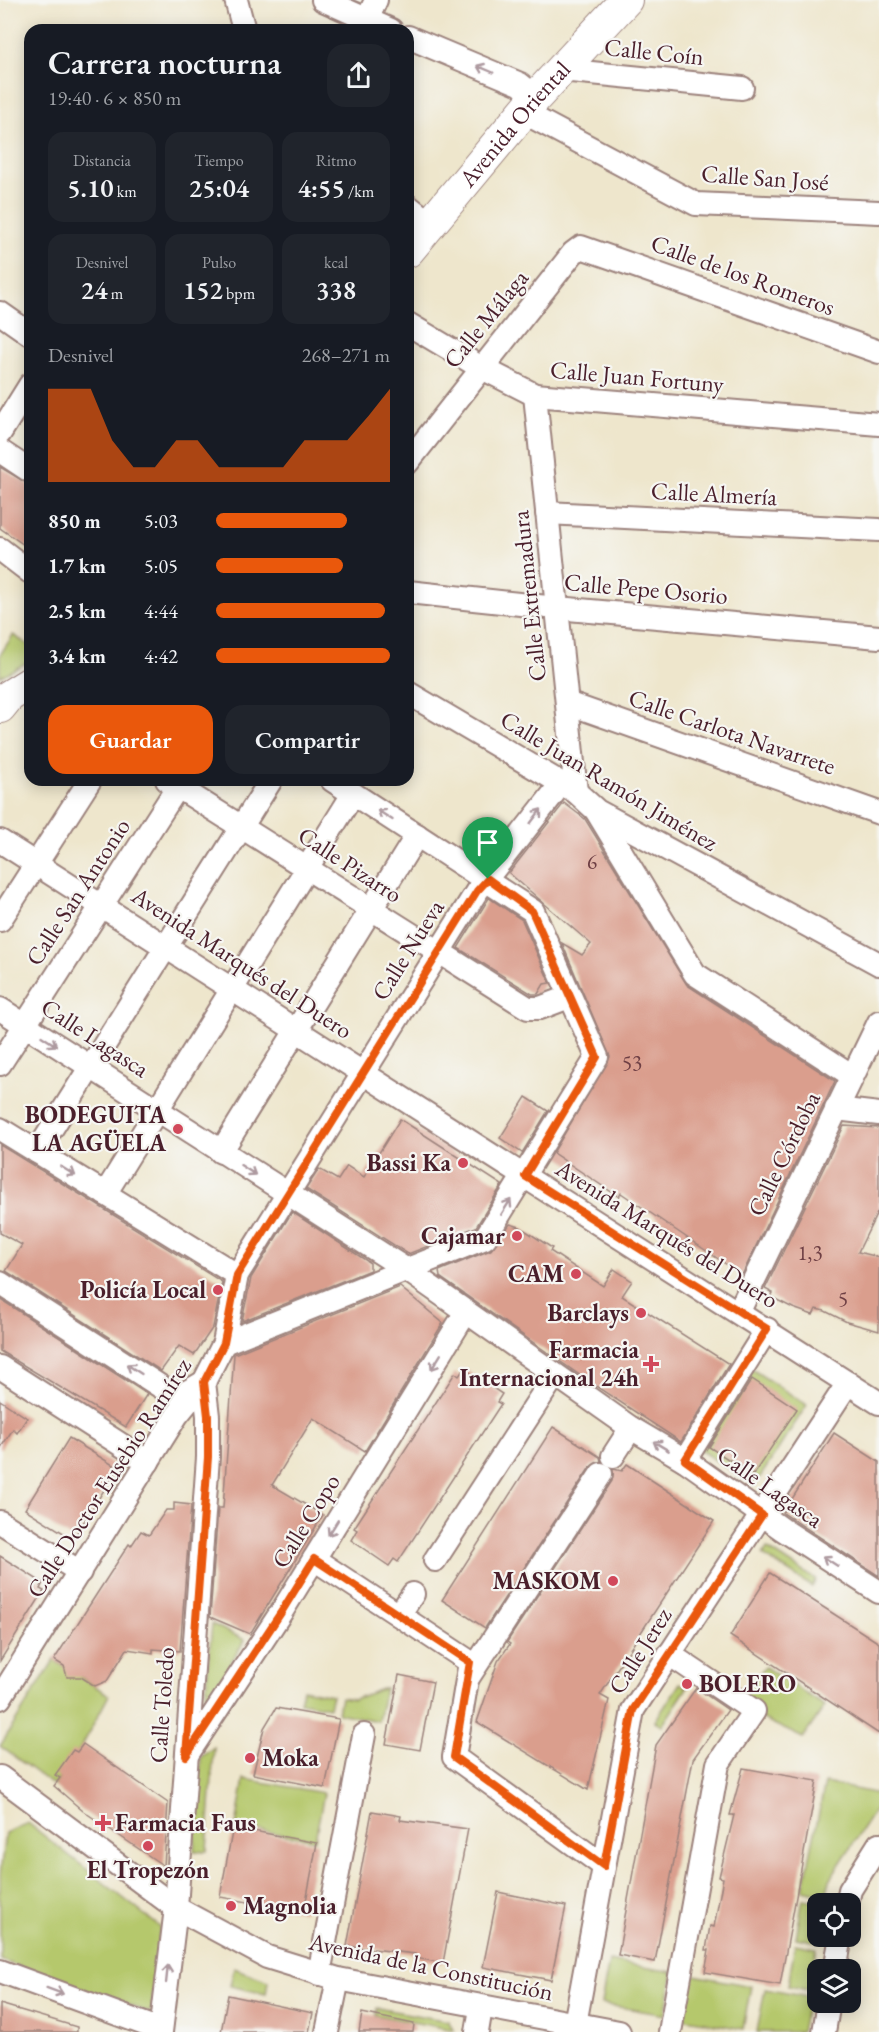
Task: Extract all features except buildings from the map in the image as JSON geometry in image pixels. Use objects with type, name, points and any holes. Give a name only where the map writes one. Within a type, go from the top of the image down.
[{"type":"street","points":[[236,0],[242,24]]},
{"type":"street","points":[[323,0],[371,10],[385,24]]},
{"type":"street","name":"Avenida Oriental","points":[[414,231],[419,215],[530,105],[626,0]]},
{"type":"street","name":"Calle San José","points":[[414,40],[520,84],[530,105],[696,204],[879,213]]},
{"type":"street","name":"Calle Coín","points":[[561,70],[742,88]]},
{"type":"street","name":"Calle Málaga","points":[[414,454],[573,253],[581,247],[590,248]]},
{"type":"street","name":"Calle de los Romeros","points":[[590,248],[879,352]]},
{"type":"street","points":[[0,313],[24,330]]},
{"type":"street","name":"Calle Juan Fortuny","points":[[414,328],[480,368],[534,395],[879,424]]},
{"type":"street","points":[[0,433],[24,395]]},
{"type":"street","name":"Calle Extremadura","points":[[534,395],[567,703],[569,788]]},
{"type":"street","points":[[0,451],[24,467]]},
{"type":"street","name":"Calle Almería","points":[[547,513],[879,530]]},
{"type":"street","points":[[0,549],[24,567]]},
{"type":"street","name":"Calle Pepe Osorio","points":[[414,593],[879,637]]},
{"type":"street","name":"Calle Juan Ramón Jiménez","points":[[414,697],[569,788],[597,811],[879,964]]},
{"type":"street","name":"Calle Carlota Navarrete","points":[[567,703],[879,813]]},
{"type":"street","points":[[0,920],[86,786]]},
{"type":"street","name":"Calle San Antonio","points":[[0,1064],[174,786]]},
{"type":"street","name":"Calle Pizarro","points":[[182,786],[241,827],[438,954],[528,1008],[540,1008],[569,997]]},
{"type":"street","points":[[37,1152],[92,1069],[267,786]]},
{"type":"street","points":[[224,1343],[485,1238],[597,1057],[532,911],[488,879],[341,786]]},
{"type":"street","name":"Calle Nueva","points":[[237,1275],[477,891],[569,788]]},
{"type":"street","points":[[105,1194],[158,1112],[353,794]]},
{"type":"street","points":[[597,811],[695,974],[851,1075]]},
{"type":"street","points":[[221,1152],[417,835]]},
{"type":"street","name":"Avenida Marqués del Duero","points":[[0,841],[739,1311],[879,1403]]},
{"type":"street","name":"Calle Lagasca","points":[[0,1009],[407,1270],[631,1428],[685,1460],[762,1515],[879,1592]]},
{"type":"street","name":"Calle Córdoba","points":[[739,1311],[851,1075],[879,1022]]},
{"type":"street","points":[[836,1109],[879,1114]]},
{"type":"street","points":[[0,1129],[237,1275]]},
{"type":"street","name":"Calle Doctor Eusebio Ramírez","points":[[0,1698],[177,1415],[204,1382],[224,1343],[237,1275]]},
{"type":"street","points":[[0,1283],[169,1392],[185,1393],[204,1382]]},
{"type":"street","name":"Calle Copo","points":[[186,1756],[282,1611],[466,1312]]},
{"type":"street","points":[[685,1460],[767,1329]]},
{"type":"street","points":[[0,1367],[148,1462]]},
{"type":"street","points":[[435,1560],[555,1375]]},
{"type":"street","name":"Calle Toledo","points":[[161,2031],[176,1908],[208,1457],[208,1416],[204,1382]]},
{"type":"street","name":"Calle Jerez","points":[[575,2024],[633,1710],[848,1383]]},
{"type":"street","points":[[613,1455],[631,1428]]},
{"type":"street","points":[[467,1679],[601,1474]]},
{"type":"street","points":[[0,1522],[80,1572]]},
{"type":"street","points":[[314,1559],[470,1662],[454,1757],[604,1866]]},
{"type":"street","points":[[399,1615],[413,1594]]},
{"type":"street","points":[[669,1654],[754,1711],[718,1764],[670,2032]]},
{"type":"street","points":[[327,2032],[328,1976],[364,1735]]},
{"type":"street","name":"Avenida de la Constitución","points":[[3,1785],[176,1908],[267,1957],[328,1976],[481,2008],[619,2032]]},
{"type":"street","points":[[849,1893],[879,1844]]},
{"type":"street","points":[[0,1971],[161,2031]]},
{"type":"street","points":[[477,2032],[481,2008]]},
{"type":"street","points":[[824,2032],[827,2013]]},
{"type":"green space","points":[[13,635],[24,642],[24,664],[0,677],[0,655]]},
{"type":"green space","points":[[750,1368],[807,1405],[755,1485],[698,1449]]},
{"type":"green space","points":[[767,1548],[816,1580],[812,1587],[763,1555]]},
{"type":"green space","points":[[212,1624],[245,1640],[210,1696],[206,1692]]},
{"type":"green space","points":[[54,1660],[109,1695],[83,1744],[54,1786],[0,1746]]},
{"type":"green space","points":[[765,1667],[825,1706],[803,1738],[732,1704]]},
{"type":"green space","points":[[680,1683],[687,1688],[662,1726],[655,1721]]},
{"type":"green space","points":[[385,1688],[378,1721],[338,1713],[341,1697],[354,1699]]},
{"type":"green space","points":[[303,1689],[332,1695],[329,1707],[300,1702]]},
{"type":"green space","points":[[214,1747],[207,1851],[194,1851],[201,1757]]},
{"type":"green space","points":[[244,1779],[324,1793],[315,1840],[236,1826]]},
{"type":"green space","points":[[825,1783],[879,1794],[879,1804],[831,1877],[827,1893],[803,1890]]},
{"type":"green space","points":[[28,1823],[160,1927],[151,2013],[0,1960],[0,1876],[5,1833]]},
{"type":"green space","points":[[803,1899],[807,1900],[807,1940],[796,1938]]},
{"type":"green space","points":[[795,1944],[817,1948],[815,1959],[807,1959],[807,1990],[788,1986]]},
{"type":"green space","points":[[609,1961],[673,1972],[665,2015],[601,2004]]},
{"type":"green space","points":[[234,1968],[268,1981],[266,1994],[230,1986]]},
{"type":"green space","points":[[689,1974],[751,1986],[743,2029],[681,2018]]},
{"type":"green space","points":[[765,1989],[807,1997],[801,2032],[757,2032]]},
{"type":"green space","points":[[377,2008],[448,2021],[454,2030],[375,2015]]},
{"type":"place","name":"BODEGUITA LA AGÜELA","points":[[178,1129]]},
{"type":"place","name":"Bassi Ka","points":[[463,1163]]},
{"type":"place","name":"Cajamar","points":[[517,1236]]},
{"type":"place","name":"CAM","points":[[576,1274]]},
{"type":"place","name":"Policía Local","points":[[218,1290]]},
{"type":"place","name":"Barclays","points":[[641,1313]]},
{"type":"place","name":"Farmacia Internacional 24h","points":[[651,1364]]},
{"type":"place","name":"MASKOM","points":[[613,1581]]},
{"type":"place","name":"BOLERO","points":[[687,1684]]},
{"type":"place","name":"Moka","points":[[250,1758]]},
{"type":"place","name":"Farmacia Faus","points":[[103,1823]]},
{"type":"place","name":"El Tropezón","points":[[148,1846]]},
{"type":"place","name":"Magnolia","points":[[231,1906]]},
{"type":"route","points":[[488,879],[532,911],[597,1057],[525,1176],[767,1329],[685,1460],[762,1515],[633,1710],[604,1866],[454,1757],[470,1662],[314,1559],[186,1756],[208,1457],[208,1416],[204,1382],[224,1343],[237,1275],[477,891],[488,879]]}]
